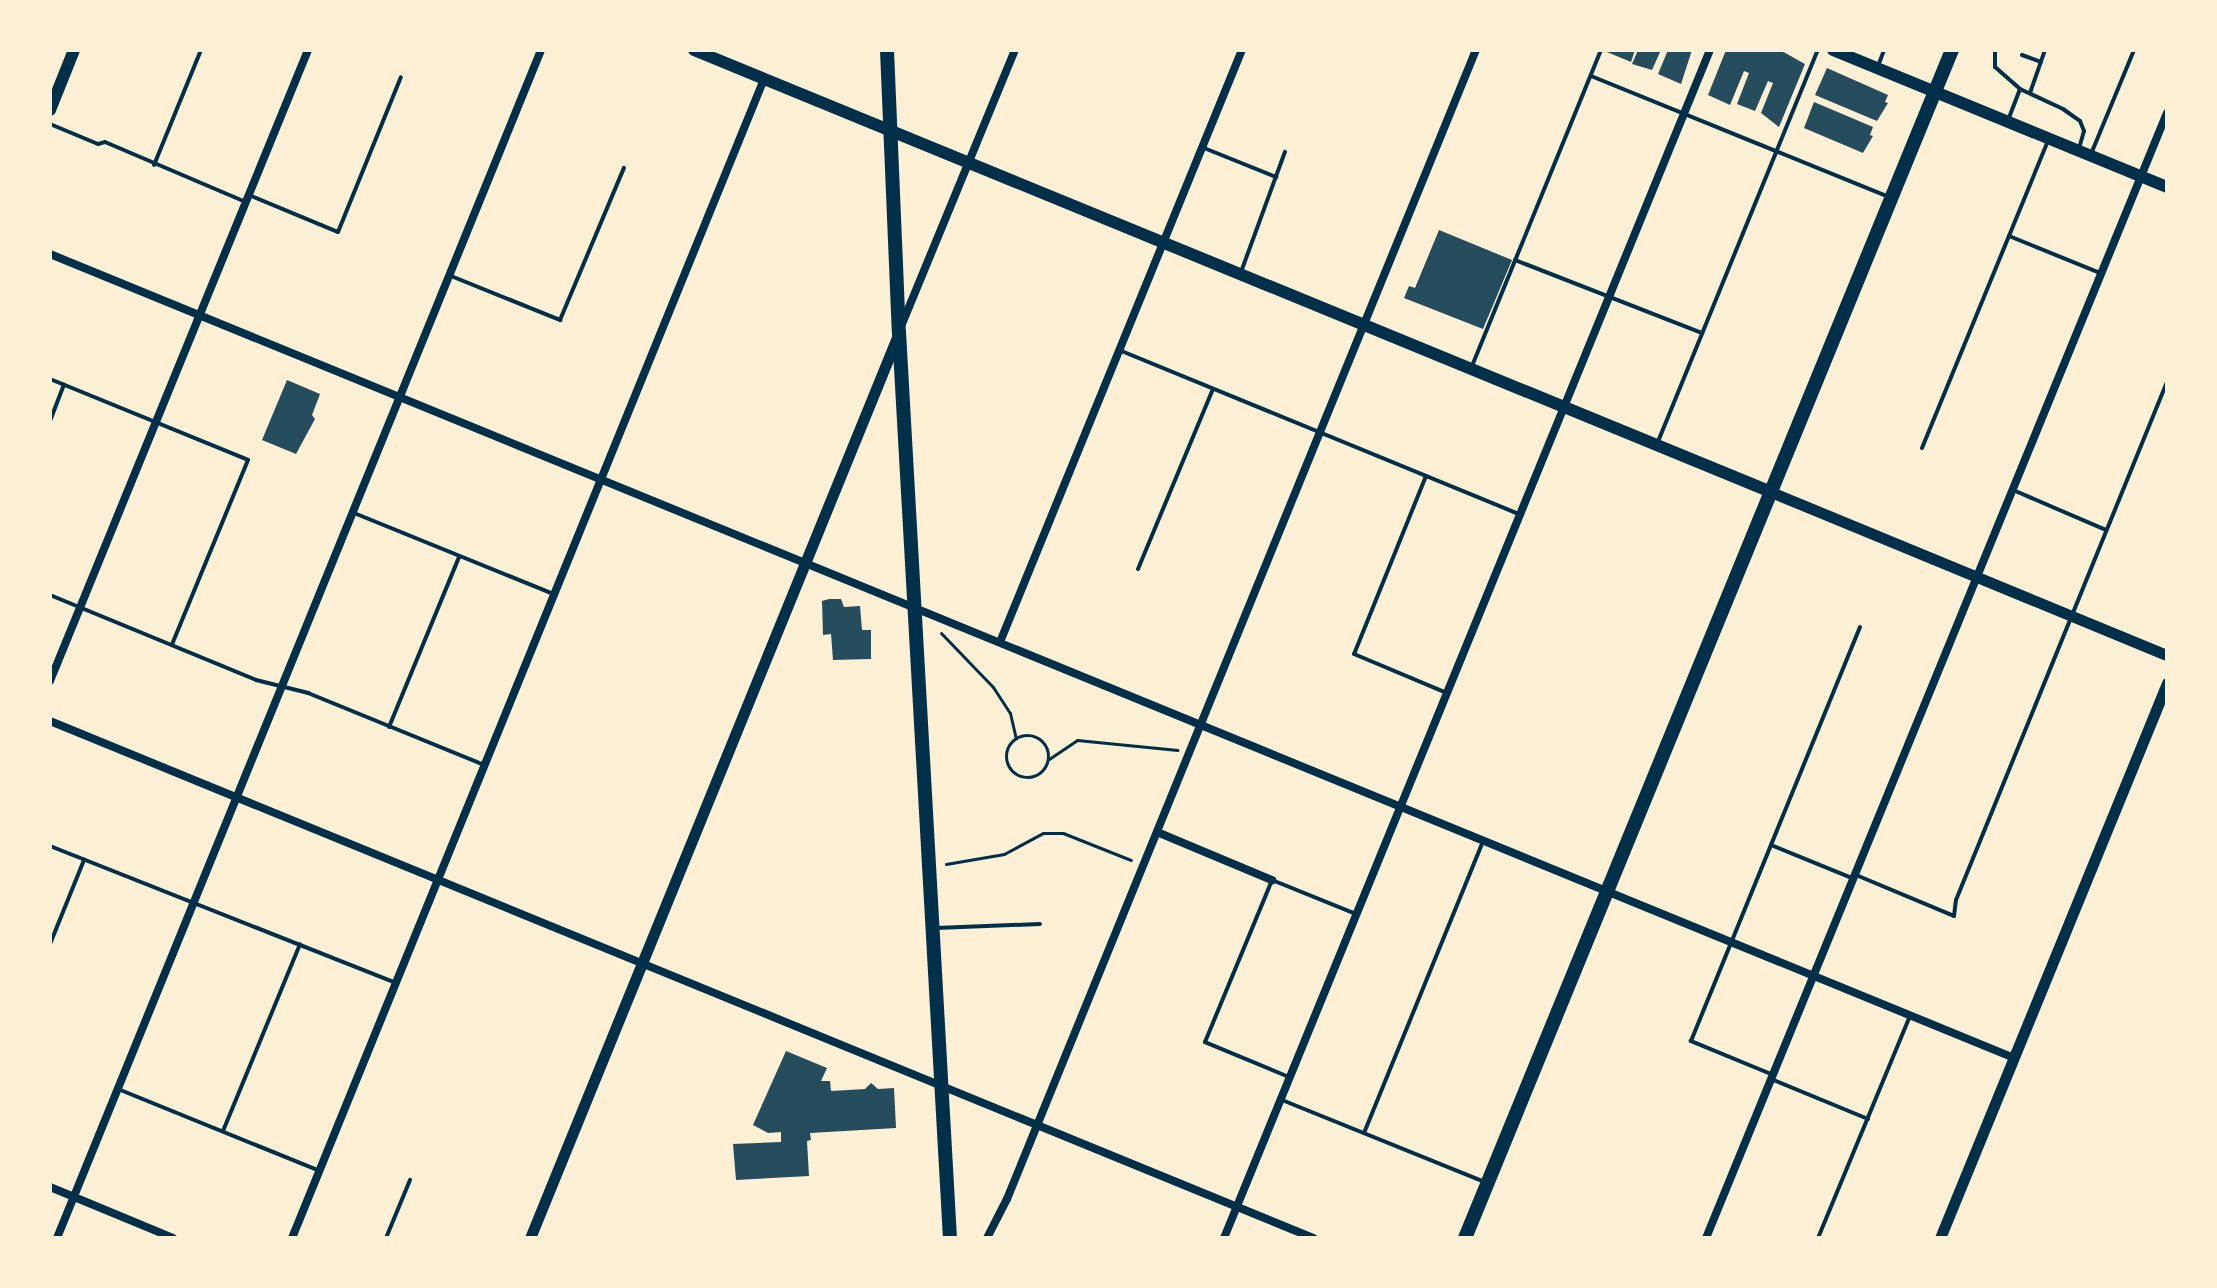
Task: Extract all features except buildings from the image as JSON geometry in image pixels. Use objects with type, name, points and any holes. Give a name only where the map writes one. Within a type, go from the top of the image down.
[{"type":"main road","points":[[50,110],[74,50]]},
{"type":"main road","points":[[694,50],[1771,492]]},
{"type":"main road","points":[[887,50],[899,332],[917,609],[950,1238]]},
{"type":"main road","points":[[1833,50],[2167,187]]},
{"type":"main road","points":[[1465,1238],[1952,50]]},
{"type":"street","points":[[50,681],[308,50]]},
{"type":"street","points":[[57,1238],[541,50]]},
{"type":"street","points":[[530,1238],[1015,50]]},
{"type":"street","points":[[1000,642],[1242,50]]},
{"type":"street","points":[[987,1238],[1038,1125],[1476,50]]},
{"type":"street","points":[[1224,1238],[1710,50]]},
{"type":"street","points":[[292,1238],[764,79]]},
{"type":"street","points":[[1706,1238],[2167,113]]},
{"type":"street","points":[[50,254],[2014,1058]]},
{"type":"street","points":[[1771,492],[2167,655]]},
{"type":"street","points":[[1940,1238],[2167,683]]},
{"type":"street","points":[[50,721],[1313,1238]]},
{"type":"street","points":[[1157,832],[1272,880]]},
{"type":"street","points":[[50,1187],[173,1238]]},
{"type":"lane","points":[[154,165],[201,50]]},
{"type":"lane","points":[[1471,368],[1601,50]]},
{"type":"lane","points":[[1657,444],[1818,50]]},
{"type":"lane","points":[[1877,68],[1884,50]]},
{"type":"lane","points":[[1995,50],[1995,67],[2020,89],[2080,121],[2084,131],[2084,153]]},
{"type":"lane","points":[[2030,93],[2045,50]]},
{"type":"lane","points":[[2084,153],[2134,50]]},
{"type":"lane","points":[[2022,55],[2041,62]]},
{"type":"lane","points":[[1591,76],[1891,198]]},
{"type":"lane","points":[[50,124],[98,144],[105,142],[154,165],[338,232],[401,77]]},
{"type":"lane","points":[[2007,121],[2020,89]]},
{"type":"lane","points":[[1922,448],[2049,138]]},
{"type":"lane","points":[[1202,147],[1276,177]]},
{"type":"lane","points":[[1240,274],[1285,152]]},
{"type":"lane","points":[[449,275],[560,320],[624,168]]},
{"type":"lane","points":[[2009,236],[2101,274]]},
{"type":"lane","points":[[1515,260],[1702,333]]},
{"type":"lane","points":[[1119,350],[1520,515]]},
{"type":"lane","points":[[50,379],[248,460],[171,645]]},
{"type":"lane","points":[[1771,845],[1954,916],[1956,900],[2167,382]]},
{"type":"lane","points":[[50,421],[64,385]]},
{"type":"lane","points":[[1138,569],[1213,389]]},
{"type":"lane","points":[[1426,476],[1354,654],[1447,693]]},
{"type":"lane","points":[[2013,490],[2107,530]]},
{"type":"lane","points":[[352,512],[553,594]]},
{"type":"lane","points":[[389,727],[459,557]]},
{"type":"lane","points":[[50,595],[171,645],[484,765]]},
{"type":"lane","points":[[1860,627],[1691,1041],[1868,1119]]},
{"type":"lane","points":[[1364,1133],[1484,839]]},
{"type":"lane","points":[[50,846],[396,983]]},
{"type":"lane","points":[[50,944],[84,860]]},
{"type":"lane","points":[[1289,1077],[1205,1042],[1272,880],[1356,914]]},
{"type":"lane","points":[[934,928],[1040,924]]},
{"type":"lane","points":[[223,1131],[300,944]]},
{"type":"lane","points":[[1818,1238],[1910,1016]]},
{"type":"lane","points":[[118,1088],[320,1171]]},
{"type":"lane","points":[[1281,1099],[1487,1183]]},
{"type":"lane","points":[[386,1238],[410,1180]]},
{"type":"path","points":[[939,631],[993,687],[1010,713],[1016,738]]},
{"type":"path","points":[[1049,759],[1047,749],[1038,738],[1026,735],[1016,738],[1009,745],[1006,756],[1015,774],[1036,776],[1049,759],[1077,740],[1189,752]]},
{"type":"path","points":[[931,866],[1004,854],[1043,833],[1063,833],[1143,865]]}]
